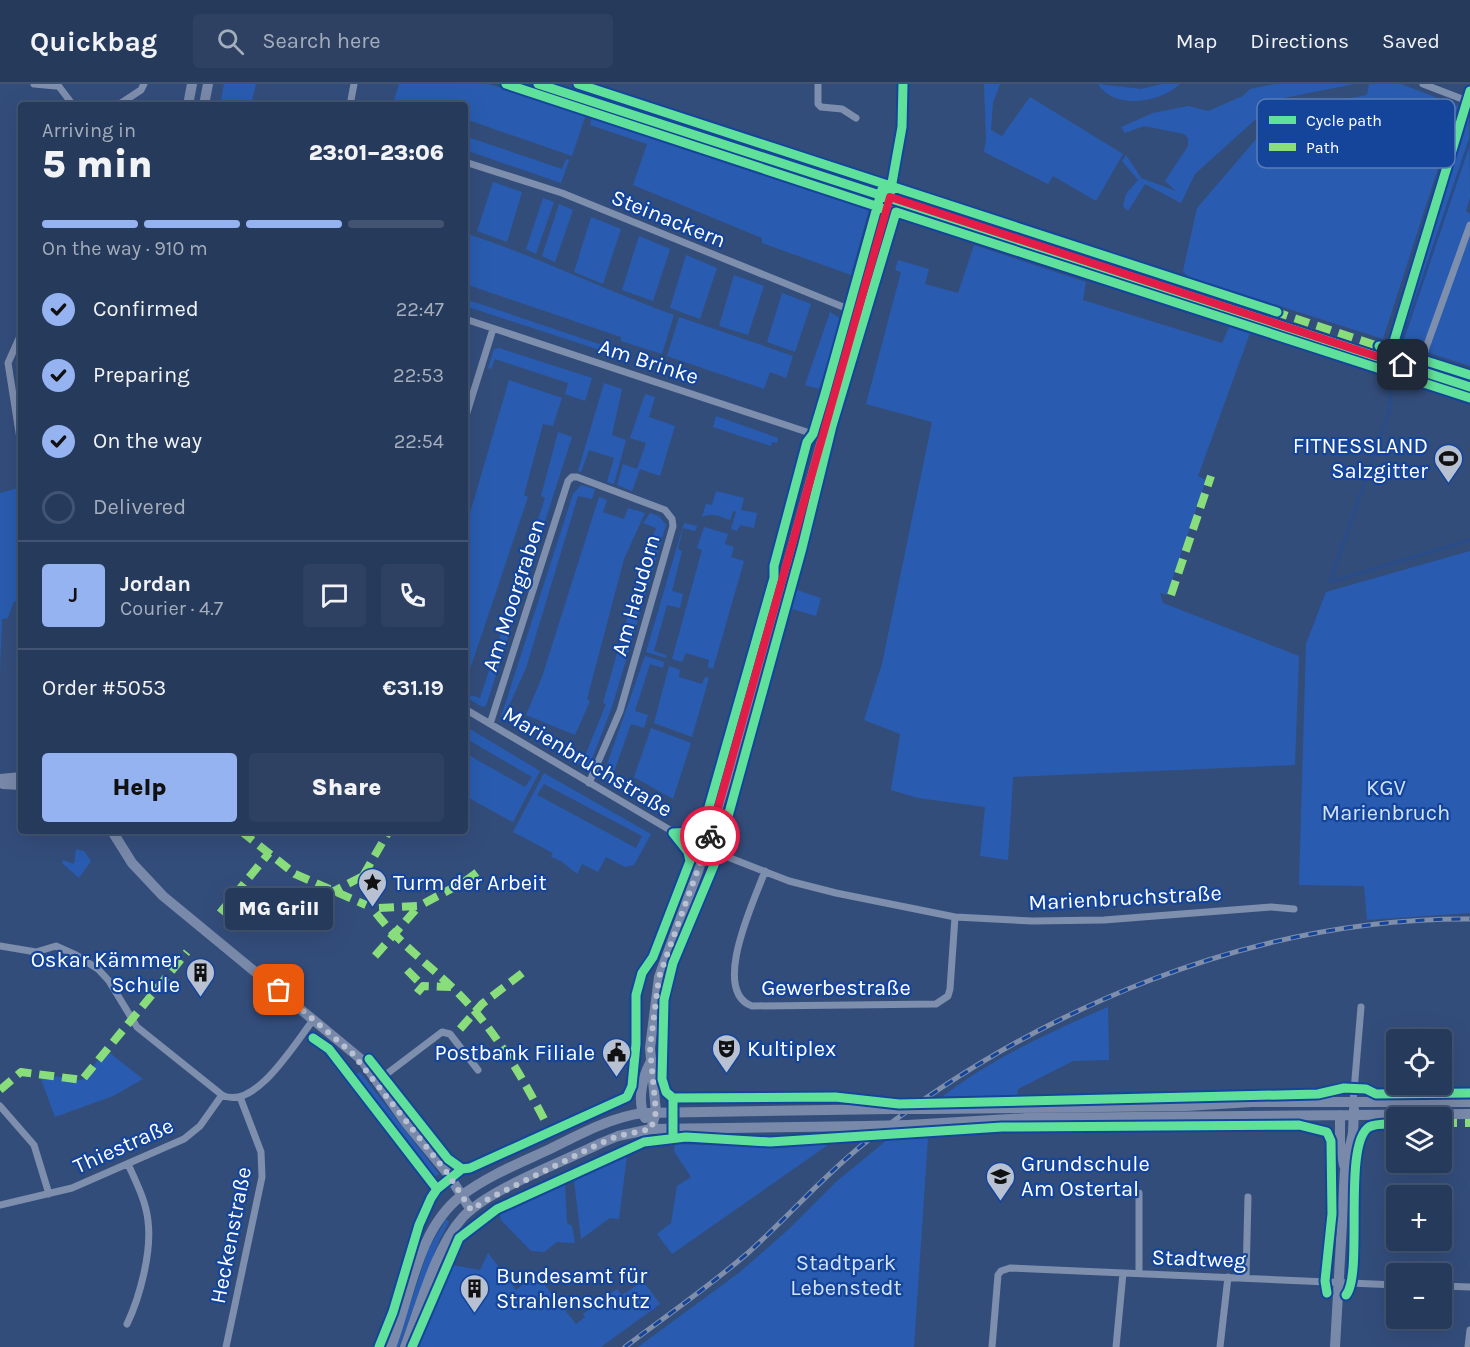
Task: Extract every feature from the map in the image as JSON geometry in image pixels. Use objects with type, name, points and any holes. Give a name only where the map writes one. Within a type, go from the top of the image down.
[{"type":"street","points":[[34,84],[57,85],[71,102]]},
{"type":"street","points":[[122,102],[144,84]]},
{"type":"street","points":[[189,102],[192,84]]},
{"type":"street","points":[[205,102],[208,84]]},
{"type":"street","points":[[351,102],[354,84]]},
{"type":"street","points":[[538,84],[1470,387]]},
{"type":"street","points":[[818,84],[818,104],[821,107],[842,110],[856,118]]},
{"type":"street","points":[[651,1129],[656,1112],[655,1087],[650,1063],[653,1014],[659,977],[705,848],[735,753],[890,197],[902,127],[903,84]]},
{"type":"street","points":[[1423,84],[1470,102]]},
{"type":"street","name":"Steinackern","points":[[468,163],[562,193],[858,313]]},
{"type":"street","points":[[1418,370],[1470,225]]},
{"type":"street","name":"Am Brinke","points":[[468,320],[822,436]]},
{"type":"street","points":[[468,409],[493,329]]},
{"type":"street","points":[[18,339],[4,362],[18,430]]},
{"type":"street","name":"Am Moorgraben","points":[[490,724],[568,482],[572,477]]},
{"type":"street","name":"Am Haudorn","points":[[572,477],[665,510],[672,519],[673,526],[620,711],[589,783]]},
{"type":"street","name":"Marienbruchstraße","points":[[468,711],[658,825],[705,848],[789,880],[871,902],[955,917],[1068,922],[1271,907],[1294,909]]},
{"type":"street","points":[[0,779],[18,777]]},
{"type":"street","points":[[0,784],[18,785]]},
{"type":"street","points":[[114,834],[132,863],[163,896],[314,1019],[352,1053],[462,1195],[471,1210]]},
{"type":"street","name":"Gewerbestraße","points":[[765,872],[736,955],[737,993],[744,1003],[752,1005],[936,1004],[948,996],[950,989],[955,917]]},
{"type":"street","points":[[0,946],[36,952],[56,946],[98,969],[109,981],[137,1027],[222,1095],[240,1097],[252,1093],[314,1019]]},
{"type":"street","points":[[1335,1347],[1345,1170],[1355,1116],[1353,1103],[1360,1007]]},
{"type":"street","points":[[376,1082],[442,1032],[450,1034],[478,1070]]},
{"type":"street","points":[[650,1063],[644,1075],[643,1113],[651,1129]]},
{"type":"street","name":"Thiestraße","points":[[0,1205],[72,1188],[193,1133],[222,1095]]},
{"type":"street","name":"Heckenstraße","points":[[226,1347],[263,1170],[256,1136],[240,1097]]},
{"type":"street","points":[[392,1347],[426,1245],[444,1213],[462,1195],[565,1141],[619,1118],[656,1112],[1263,1102],[1470,1102]]},
{"type":"street","points":[[1345,1170],[1340,1143],[1340,1115],[1353,1103]]},
{"type":"street","points":[[0,1106],[34,1145],[49,1194]]},
{"type":"street","points":[[405,1347],[453,1229],[471,1210],[490,1198],[626,1133],[651,1129],[908,1125],[1027,1118],[1470,1114]]},
{"type":"street","points":[[127,1324],[136,1305],[144,1271],[149,1223],[146,1207],[128,1164]]},
{"type":"street","points":[[1139,1193],[1139,1273]]},
{"type":"street","points":[[1246,1278],[1248,1197]]},
{"type":"street","name":"Stadtweg","points":[[992,1347],[997,1283],[1001,1271],[1020,1268],[1386,1284]]},
{"type":"street","points":[[1116,1347],[1123,1273]]},
{"type":"street","points":[[1220,1347],[1228,1277]]},
{"type":"street","points":[[1452,1286],[1470,1287]]},
{"type":"street","points":[[1468,1347],[1470,1330]]},
{"type":"green space","points":[[224,84],[256,84],[252,102],[221,102]]},
{"type":"green space","points":[[399,84],[489,84],[586,114],[572,156],[468,120],[468,102],[401,102],[394,100]]},
{"type":"green space","points":[[984,84],[1000,84],[993,103],[991,130],[1002,136],[1030,97],[1123,154],[1096,201],[1053,176],[1048,184],[984,152],[986,139]]},
{"type":"green space","points":[[1098,84],[1141,89],[1162,84],[1180,84],[1150,99],[1126,101],[1115,98]]},
{"type":"green space","points":[[1275,84],[1355,84],[1278,99],[1257,99],[1257,118],[1195,174],[1181,203],[1145,184],[1128,211],[1123,206],[1126,194],[1138,180],[1122,161],[1126,155],[1141,178],[1176,191],[1165,181],[1188,146],[1188,138],[1184,134],[1144,126],[1125,133],[1121,127],[1153,113],[1188,106],[1208,111],[1243,96],[1250,89]]},
{"type":"green space","points":[[1369,84],[1401,84],[1440,99],[1346,99],[1367,95]]},
{"type":"green space","points":[[1469,106],[1470,198],[1466,211],[1470,214],[1470,366],[1395,342],[1450,168],[1455,168],[1455,151]]},
{"type":"green space","points":[[592,117],[869,209],[851,275],[762,243],[762,238],[633,185],[647,144],[590,125]]},
{"type":"green space","points":[[468,137],[562,169],[566,159],[569,160],[561,183],[468,151]]},
{"type":"green space","points":[[1257,138],[1257,168],[1438,168],[1383,339],[1188,277],[1183,271],[1197,208]]},
{"type":"green space","points":[[493,182],[522,192],[507,242],[477,231]]},
{"type":"green space","points":[[543,198],[554,202],[536,254],[526,249]]},
{"type":"green space","points":[[559,204],[573,210],[555,262],[542,256]]},
{"type":"green space","points":[[591,217],[621,229],[603,284],[574,272]]},
{"type":"green space","points":[[468,234],[674,315],[662,354],[621,341],[621,337],[468,285]]},
{"type":"green space","points":[[639,236],[670,249],[653,301],[622,290]]},
{"type":"green space","points":[[974,245],[1086,282],[1083,300],[1222,343],[1229,327],[1250,333],[1198,476],[1206,480],[1167,595],[1160,593],[1163,603],[1299,656],[1295,765],[1013,777],[1008,860],[980,856],[985,807],[918,798],[891,790],[900,734],[864,720],[882,664],[932,422],[866,404],[901,272],[895,270],[898,260],[929,269],[925,284],[958,293]]},
{"type":"green space","points":[[686,255],[717,268],[700,319],[670,308]]},
{"type":"green space","points":[[734,275],[764,286],[748,335],[719,326]]},
{"type":"green space","points":[[782,293],[811,304],[795,352],[767,342]]},
{"type":"green space","points":[[468,300],[614,349],[612,354],[468,307]]},
{"type":"green space","points":[[830,312],[841,319],[819,389],[805,385]]},
{"type":"green space","points":[[679,317],[793,356],[786,378],[770,372],[764,389],[667,356]]},
{"type":"green space","points":[[499,348],[592,378],[585,401],[565,394],[568,383],[495,359],[491,369],[488,368],[494,349]]},
{"type":"green space","points":[[509,380],[562,398],[553,426],[543,424],[524,495],[528,497],[468,675],[468,520]]},
{"type":"green space","points":[[604,383],[622,389],[612,435],[626,440],[614,484],[607,482],[614,458],[589,450],[581,472],[578,471]]},
{"type":"green space","points":[[645,394],[655,397],[649,417],[675,426],[660,476],[640,469],[632,491],[617,485],[623,464],[637,469],[646,443],[630,438]]},
{"type":"green space","points":[[716,416],[778,438],[777,443],[772,442],[771,446],[713,427]]},
{"type":"green space","points":[[558,432],[572,437],[486,706],[482,707],[469,699],[471,695],[480,698],[545,498],[541,496]]},
{"type":"green space","points":[[581,485],[595,489],[592,499],[578,496],[526,668],[504,717],[518,723],[516,727],[501,717],[573,494]]},
{"type":"green space","points":[[18,488],[18,599],[13,603],[8,618],[2,619],[0,672],[0,493]]},
{"type":"green space","points":[[716,491],[744,498],[741,510],[757,513],[754,528],[740,525],[737,531],[731,529],[736,512],[733,511],[730,520],[713,515],[702,517],[706,504],[712,505]]},
{"type":"green space","points":[[599,497],[607,500],[603,512],[624,519],[628,508],[645,513],[624,559],[587,699],[590,701],[575,735],[526,715],[542,677]]},
{"type":"green space","points":[[650,513],[659,516],[666,525],[612,707],[590,764],[584,766],[569,760],[571,757],[583,761],[606,704],[603,703],[642,565],[656,528],[643,523]]},
{"type":"green space","points":[[684,523],[697,526],[695,531],[683,528],[678,549],[682,551],[672,591],[683,594],[680,608],[667,605],[654,651],[666,655],[666,658],[646,652]]},
{"type":"green space","points":[[704,527],[728,534],[725,544],[734,547],[731,557],[744,561],[713,669],[708,667],[709,660],[686,653],[682,662],[672,659],[702,550],[697,548]]},
{"type":"green space","name":"KGV Marienbruch","points":[[1470,551],[1470,913],[1367,920],[1364,886],[1299,885],[1306,644],[1326,592]]},
{"type":"green space","points":[[797,590],[821,598],[816,616],[792,609]]},
{"type":"green space","points":[[645,656],[664,662],[663,668],[650,664],[635,711],[648,715],[644,728],[631,724],[611,780],[623,785],[621,788],[606,780],[605,770]]},
{"type":"green space","points":[[669,666],[680,670],[679,677],[702,684],[705,677],[709,678],[692,737],[654,723]]},
{"type":"green space","points":[[468,728],[540,771],[513,822],[468,798],[468,755],[525,787],[532,777],[468,740]]},
{"type":"green space","points":[[651,728],[691,743],[673,799],[634,777]]},
{"type":"green space","points":[[544,773],[651,834],[634,865],[625,867],[606,857],[598,872],[582,864],[577,874],[561,861],[551,857],[553,853],[513,832]],"holes":[[[544,784],[642,836],[636,848],[537,795]]]},
{"type":"green space","points":[[76,849],[84,851],[91,861],[79,878],[62,863],[63,860],[74,864]]},
{"type":"green space","points":[[1108,1007],[1109,1060],[1073,1061],[1018,1089],[1017,1096],[937,1101],[998,1060],[1041,1037]]},
{"type":"green space","points":[[106,1050],[143,1079],[113,1096],[55,1117],[39,1074],[82,1080]]},
{"type":"green space","points":[[360,1072],[439,1174],[433,1178],[353,1076]]},
{"type":"green space","name":"Stadtpark Lebenstedt","points":[[928,1138],[914,1347],[638,1347],[740,1272],[789,1229],[837,1181],[887,1140]]},
{"type":"green space","points":[[835,1140],[672,1254],[657,1234],[671,1223],[677,1186],[691,1177],[674,1151],[675,1144],[769,1147]]},
{"type":"green space","points":[[627,1155],[619,1219],[610,1218],[581,1239],[574,1180]]},
{"type":"green space","points":[[565,1184],[567,1223],[572,1226],[575,1243],[557,1242],[544,1252],[531,1251],[501,1220],[500,1214]]},
{"type":"green space","points":[[446,1219],[449,1222],[439,1241],[399,1347],[396,1347],[428,1250]]},
{"type":"green space","points":[[488,1253],[516,1290],[536,1274],[576,1324],[585,1317],[583,1314],[617,1289],[622,1295],[643,1281],[660,1304],[601,1347],[418,1347],[452,1265],[480,1270]]},
{"type":"waterway","points":[[1399,350],[1470,140]]},
{"type":"waterway","points":[[1393,375],[1389,412],[1330,582],[1470,540]]},
{"type":"railway","points":[[625,1347],[749,1252],[866,1142],[932,1094],[1001,1051],[1074,1013],[1150,980],[1228,954],[1308,935],[1388,923],[1470,919]]},
{"type":"marked path","points":[[1273,311],[1384,348]]},
{"type":"marked path","points":[[1171,595],[1211,476]]},
{"type":"marked path","points":[[245,834],[295,874],[366,905]]},
{"type":"marked path","points":[[363,876],[387,834]]},
{"type":"marked path","points":[[220,913],[269,853]]},
{"type":"marked path","points":[[379,908],[419,906],[464,882],[483,868]]},
{"type":"marked path","points":[[315,914],[334,891],[363,876],[370,901]]},
{"type":"marked path","points":[[375,956],[419,906]]},
{"type":"marked path","points":[[376,913],[394,934],[455,990],[482,1019],[515,1068],[544,1119]]},
{"type":"marked path","points":[[0,1090],[21,1072],[82,1080],[187,952]]},
{"type":"marked path","points":[[407,970],[423,986]]},
{"type":"marked path","points":[[460,1029],[482,1004],[525,971]]},
{"type":"marked path","points":[[417,993],[423,986],[451,987]]},
{"type":"marked path","points":[[1452,1123],[1470,1123]]},
{"type":"cycle path","points":[[506,84],[885,209]]},
{"type":"cycle path","points":[[538,84],[1470,387]]},
{"type":"cycle path","points":[[578,84],[1277,312]]},
{"type":"cycle path","points":[[890,194],[902,127],[903,84]]},
{"type":"cycle path","points":[[1455,140],[1470,91]]},
{"type":"cycle path","points":[[1389,358],[1447,168]]},
{"type":"cycle path","points":[[673,833],[696,832],[705,821],[774,578],[774,566],[807,442],[813,434],[825,394],[883,186]]},
{"type":"cycle path","points":[[673,1138],[673,1098],[666,1092],[662,1079],[664,1000],[673,963],[714,865],[720,830],[727,820],[802,548],[832,426],[896,212],[1470,398]]},
{"type":"cycle path","points":[[1379,346],[1470,375]]},
{"type":"cycle path","points":[[369,1059],[448,1159],[462,1169],[470,1168],[627,1097],[632,1086],[636,1044],[636,995],[642,973],[653,957],[690,861],[688,852],[673,833]]},
{"type":"cycle path","points":[[313,1038],[329,1049],[437,1189]]},
{"type":"cycle path","points":[[673,1098],[835,1097],[899,1104],[1318,1094],[1344,1088],[1366,1089],[1376,1094],[1470,1093]]},
{"type":"cycle path","points":[[1346,1295],[1351,1282],[1353,1262],[1355,1182],[1361,1138],[1369,1127],[1386,1124]]},
{"type":"cycle path","points":[[412,1347],[459,1238],[497,1209],[644,1142],[686,1137],[770,1142],[1002,1127],[1299,1125],[1327,1132],[1331,1141],[1332,1214],[1325,1281],[1327,1293]]},
{"type":"cycle path","points":[[379,1347],[393,1312],[419,1225],[431,1198],[437,1189],[462,1169]]},
{"type":"way so far","points":[[279,990],[352,1053],[448,1174],[471,1210],[490,1198],[601,1143],[634,1131],[651,1129],[656,1112],[650,1048],[659,977],[710,836]]},
{"type":"place","name":"FITNESSLAND Salzgitter","points":[[1449,484]]},
{"type":"place","name":"Turm der Arbeit","points":[[372,908]]},
{"type":"place","name":"MG Grill","points":[[279,990]]},
{"type":"place","name":"Oskar Kämmer Schule","points":[[201,998]]},
{"type":"place","name":"Kultiplex","points":[[726,1074]]},
{"type":"place","name":"Postbank Filiale","points":[[616,1078]]},
{"type":"place","name":"Grundschule Am Ostertal","points":[[1000,1202]]},
{"type":"place","name":"Bundesamt für Strahlenschutz","points":[[475,1314]]},
{"type":"route","points":[[710,836],[890,197],[1403,365]]}]
